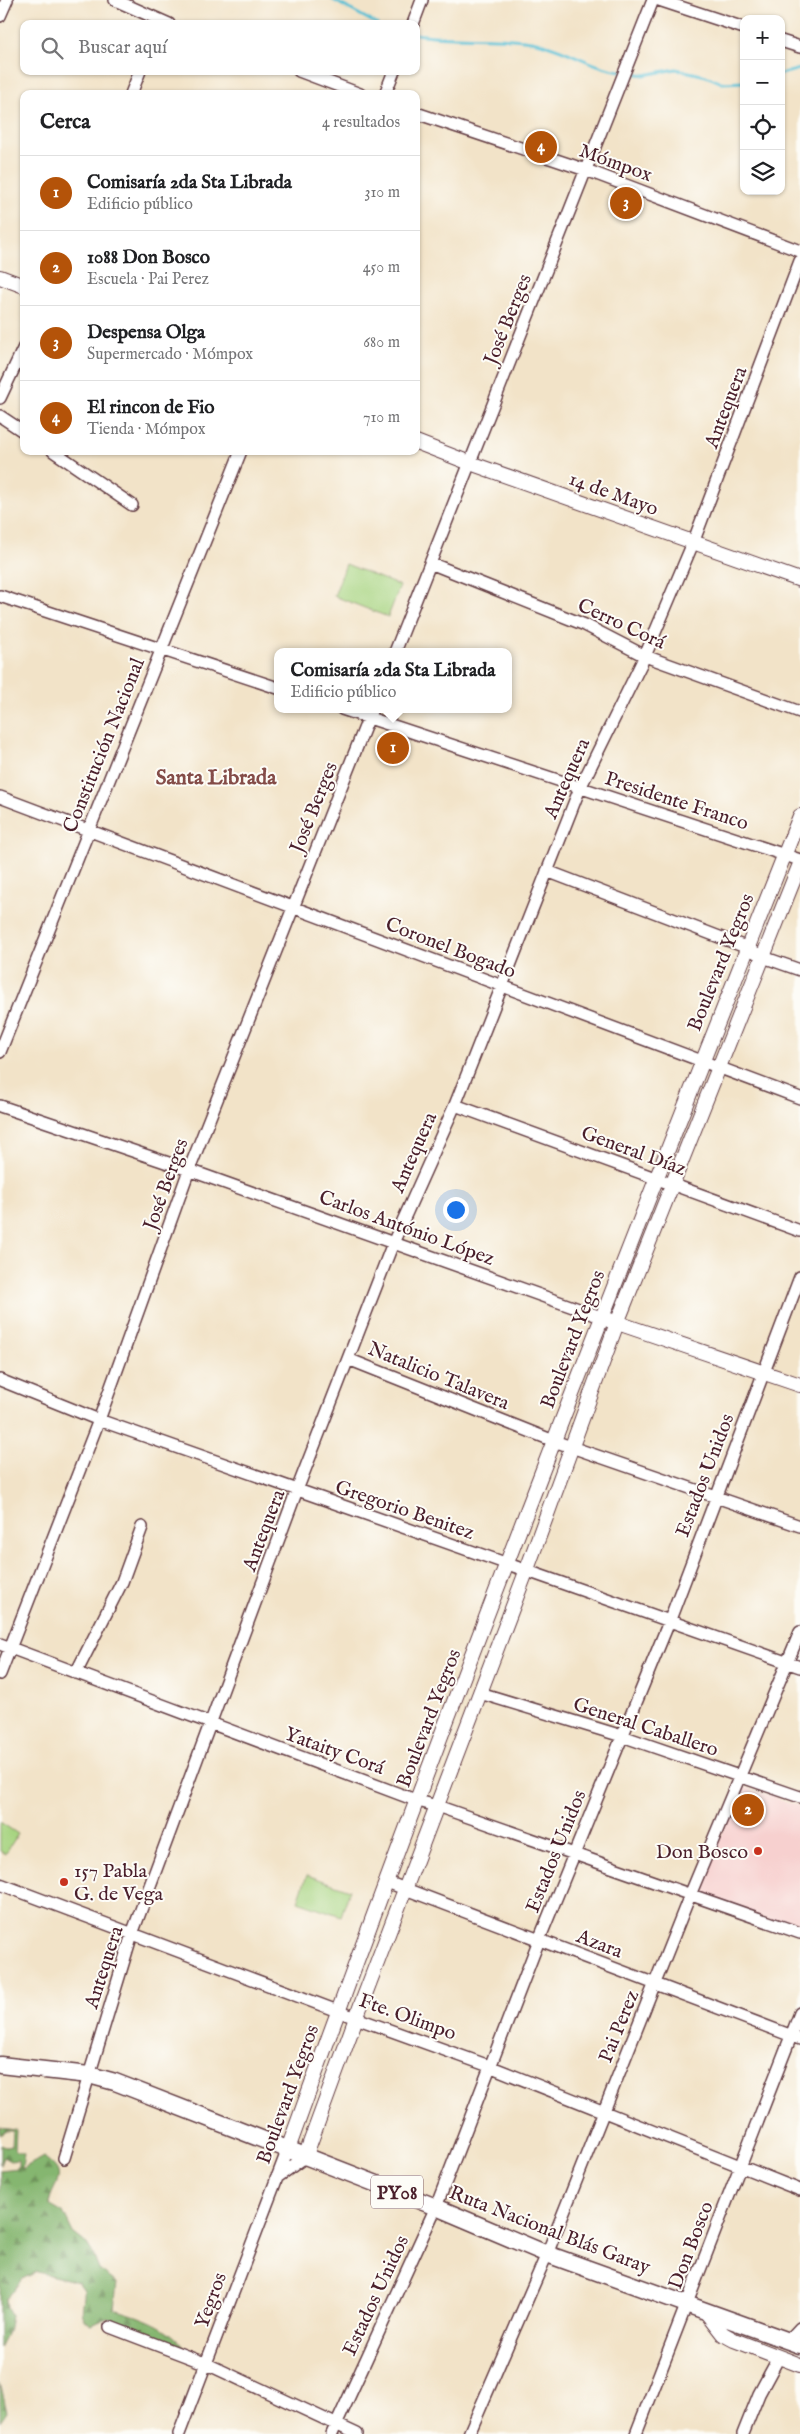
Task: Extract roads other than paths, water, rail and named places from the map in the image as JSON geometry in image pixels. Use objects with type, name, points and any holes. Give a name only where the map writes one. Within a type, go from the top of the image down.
[{"type":"highway","name":"Ruta Nacional Blás Garay","points":[[0,2065],[89,2075],[115,2082],[436,2207],[547,2254],[794,2343]]},
{"type":"main road","points":[[0,276],[20,284]]},
{"type":"main road","name":"14 de Mayo","points":[[420,444],[800,580]]},
{"type":"main road","name":"Boulevard Yegros","points":[[288,2149],[338,2010],[601,1317],[800,816]]},
{"type":"main road","name":"Boulevard Yegros","points":[[305,2157],[526,1572],[617,1323],[800,864]]},
{"type":"main road","name":"Carlos António López","points":[[601,1317],[800,1385]]},
{"type":"main road","points":[[706,2312],[723,2334],[800,2365]]},
{"type":"street","points":[[0,16],[7,0]]},
{"type":"street","points":[[115,0],[157,20]]},
{"type":"street","points":[[414,20],[422,0]]},
{"type":"street","name":"José Berges","points":[[397,648],[653,0]]},
{"type":"street","points":[[659,0],[740,27]]},
{"type":"street","points":[[785,42],[800,47]]},
{"type":"street","points":[[133,90],[138,75]]},
{"type":"street","points":[[310,75],[349,90]]},
{"type":"street","points":[[387,90],[392,75]]},
{"type":"street","name":"Mómpox","points":[[420,114],[586,170],[800,251]]},
{"type":"street","name":"Antequera","points":[[64,2158],[132,1934],[297,1490],[393,1243],[455,1105],[580,788],[646,656],[693,543],[800,261]]},
{"type":"street","points":[[0,398],[20,356]]},
{"type":"street","points":[[0,416],[20,429]]},
{"type":"street","points":[[59,455],[132,505]]},
{"type":"street","name":"Constitución Nacional","points":[[0,1052],[239,455]]},
{"type":"street","name":"Cerro Corá","points":[[430,563],[585,625],[646,656],[800,712]]},
{"type":"street","points":[[0,596],[274,687]]},
{"type":"street","name":"José Berges","points":[[0,1674],[5,1647],[99,1420],[189,1170],[370,714]]},
{"type":"street","name":"Presidente Franco","points":[[370,714],[580,788],[800,860]]},
{"type":"street","name":"Coronel Bogado","points":[[0,797],[800,1098]]},
{"type":"street","points":[[547,871],[748,948],[763,957],[800,970]]},
{"type":"street","name":"General Díaz","points":[[455,1105],[800,1231]]},
{"type":"street","name":"Carlos António López","points":[[0,1106],[189,1170],[601,1317]]},
{"type":"street","name":"Estados Unidos","points":[[334,2430],[436,2207],[539,1940],[669,1622],[800,1277]]},
{"type":"street","name":"Natalicio Talavera","points":[[348,1359],[554,1441],[800,1526]]},
{"type":"street","name":"Gregorio Benitez","points":[[0,1380],[99,1420],[800,1667]]},
{"type":"street","points":[[76,1673],[122,1582],[142,1527]]},
{"type":"street","name":"Pai Perez","points":[[469,2434],[547,2254],[690,1895],[800,1632]]},
{"type":"street","name":"Yataity Corá","points":[[5,1647],[418,1801],[437,1806],[800,1934]]},
{"type":"street","name":"General Caballero","points":[[480,1693],[622,1736],[800,1797]]},
{"type":"street","name":"Azara","points":[[387,1882],[795,2037]]},
{"type":"street","name":"Fte. Olimpo","points":[[0,1884],[489,2066],[740,2168],[800,2190]]},
{"type":"street","name":"Don Bosco","points":[[636,2434],[740,2168],[795,2037],[800,2012]]},
{"type":"street","name":"Boulevard Yegros","points":[[276,2178],[288,2149]]},
{"type":"street","name":"Boulevard Yegros","points":[[276,2178],[305,2157]]},
{"type":"street","name":"Yegros","points":[[179,2434],[276,2178]]},
{"type":"street","points":[[110,2327],[207,2364],[334,2430],[357,2434]]},
{"type":"street","points":[[794,2343],[800,2328]]},
{"type":"street","points":[[743,2434],[759,2394],[780,2357]]},
{"type":"waterway","points":[[333,0],[370,20]]},
{"type":"waterway","points":[[420,35],[531,41],[554,47],[609,69],[621,71]]},
{"type":"waterway","points":[[627,72],[644,75],[676,69],[706,76],[722,83],[740,82]]},
{"type":"waterway","points":[[785,73],[800,69]]},
{"type":"place","name":"El rincon de Fio","points":[[541,147]]},
{"type":"place","name":"Despensa Olga","points":[[626,203]]},
{"type":"place","name":"Comisaría 2da Sta Librada","points":[[393,748]]},
{"type":"place","name":"1088 Don Bosco","points":[[748,1810]]},
{"type":"place","name":"Don Bosco","points":[[758,1851]]},
{"type":"place","name":"157 Pabla G. de Vega","points":[[64,1882]]},
{"type":"district","name":"Santa Librada","points":[[216,777]]}]
